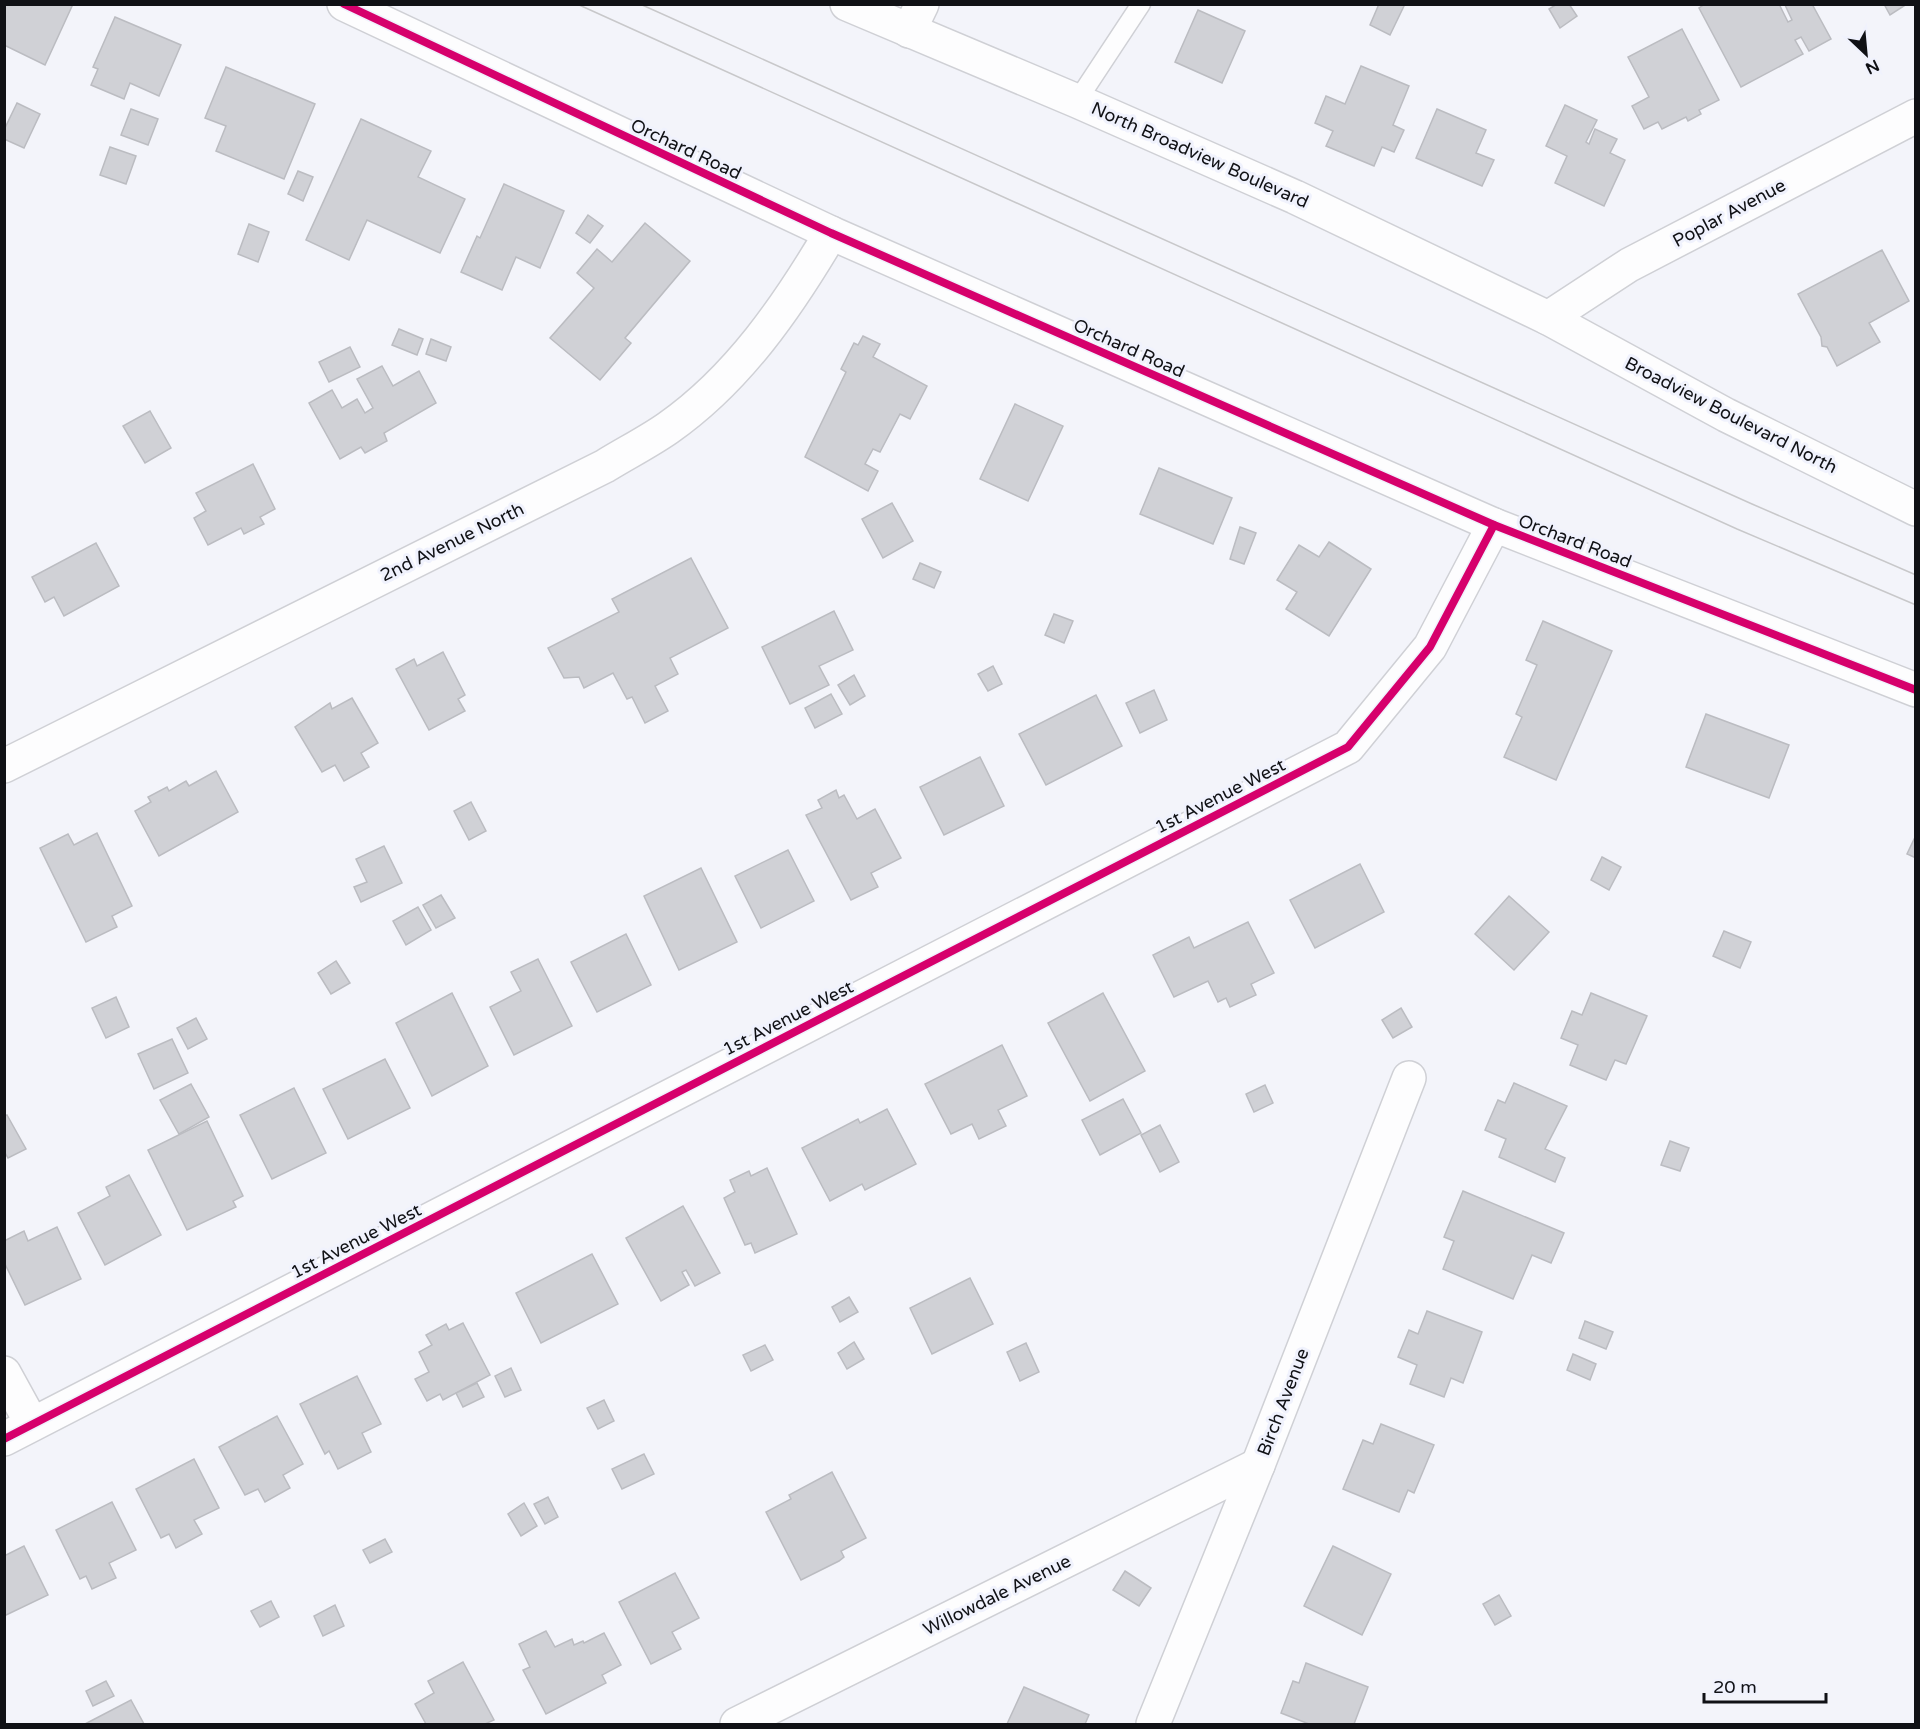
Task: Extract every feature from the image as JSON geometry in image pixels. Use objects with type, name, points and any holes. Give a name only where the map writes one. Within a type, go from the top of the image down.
[{"type":"street","name":"Orchard Road","points":[[344,4],[831,233],[1494,525],[1916,690]]},
{"type":"street","name":"North Broadview Boulevard","points":[[847,4],[916,18],[1077,101],[1295,197],[1548,318]]},
{"type":"street","name":"Poplar Avenue","points":[[1548,318],[1629,265],[1916,116]]},
{"type":"street","name":"2nd Avenue North","points":[[4,766],[605,466],[669,427],[712,392],[757,343],[797,290],[831,233]]},
{"type":"street","name":"Broadview Boulevard North","points":[[1548,318],[1726,415],[1916,509]]},
{"type":"street","name":"1st Avenue West","points":[[18,1431],[1348,747],[1430,647],[1494,525]]},
{"type":"street","name":"Birch Avenue","points":[[1153,1725],[1258,1465],[1409,1078]]},
{"type":"street","points":[[4,1373],[18,1431]]},
{"type":"street","name":"Willowdale Avenue","points":[[737,1725],[1258,1465]]},
{"type":"lane","points":[[1077,101],[1141,4]]},
{"type":"building","points":[[4,4],[73,4],[45,65],[4,45]]},
{"type":"building","points":[[1379,4],[1404,6],[1390,35],[1370,25]]},
{"type":"building","points":[[1557,4],[1569,4],[1577,16],[1560,28],[1549,9]]},
{"type":"building","points":[[1705,4],[1779,4],[1788,22],[1792,20],[1785,5],[1812,4],[1831,39],[1809,51],[1801,37],[1795,40],[1803,54],[1741,87],[1699,8]]},
{"type":"building","points":[[1884,4],[1907,4],[1890,15]]},
{"type":"building","points":[[1198,10],[1245,31],[1222,83],[1175,62]]},
{"type":"building","points":[[115,17],[181,45],[159,96],[130,83],[124,99],[91,85],[98,69],[93,67]]},
{"type":"building","points":[[1682,29],[1719,100],[1699,110],[1701,114],[1688,121],[1686,117],[1662,129],[1658,122],[1644,129],[1632,106],[1649,97],[1628,57]]},
{"type":"building","points":[[1361,66],[1409,86],[1393,125],[1404,130],[1394,152],[1382,147],[1374,166],[1326,146],[1333,131],[1315,123],[1326,96],[1345,104]]},
{"type":"building","points":[[226,67],[315,104],[284,179],[216,151],[226,126],[205,118]]},
{"type":"building","points":[[17,103],[40,114],[24,148],[4,139],[4,130]]},
{"type":"building","points":[[1565,105],[1597,120],[1586,142],[1589,144],[1595,129],[1617,139],[1610,153],[1625,160],[1604,206],[1555,183],[1567,156],[1546,146]]},
{"type":"building","points":[[131,109],[158,119],[148,145],[121,135]]},
{"type":"building","points":[[1437,109],[1486,130],[1476,153],[1494,160],[1482,186],[1416,158]]},
{"type":"building","points":[[361,119],[431,151],[418,177],[465,199],[440,253],[367,220],[349,260],[306,240]]},
{"type":"building","points":[[110,147],[136,156],[126,184],[100,175]]},
{"type":"building","points":[[298,171],[313,177],[303,201],[288,194]]},
{"type":"building","points":[[504,184],[564,211],[540,268],[516,257],[502,290],[461,272],[477,236],[480,238]]},
{"type":"building","points":[[588,215],[603,226],[590,243],[576,233]]},
{"type":"building","points":[[645,223],[690,261],[625,338],[631,343],[600,380],[550,338],[594,288],[577,273],[597,249],[612,262]]},
{"type":"building","points":[[249,224],[269,232],[258,262],[238,254]]},
{"type":"building","points":[[1882,250],[1909,301],[1869,323],[1880,342],[1837,366],[1827,347],[1822,346],[1821,337],[1798,294]]},
{"type":"building","points":[[399,329],[423,339],[417,355],[392,345]]},
{"type":"building","points":[[863,336],[880,344],[873,357],[927,386],[910,419],[900,414],[880,452],[873,449],[865,464],[878,471],[868,491],[805,457],[846,372],[841,369],[854,343],[858,345]]},
{"type":"building","points":[[431,339],[451,347],[446,361],[426,354]]},
{"type":"building","points":[[350,347],[360,367],[329,382],[319,362]]},
{"type":"building","points":[[382,366],[393,386],[419,371],[436,403],[384,433],[387,441],[365,453],[361,447],[340,459],[309,403],[332,390],[342,408],[357,399],[365,413],[373,408],[357,379]]},
{"type":"building","points":[[1015,404],[1063,426],[1028,501],[980,479]]},
{"type":"building","points":[[150,411],[171,448],[145,463],[123,426]]},
{"type":"building","points":[[253,464],[275,509],[260,517],[264,524],[244,534],[241,528],[208,545],[194,518],[206,511],[196,493]]},
{"type":"building","points":[[1159,468],[1232,498],[1213,544],[1140,514]]},
{"type":"building","points":[[892,503],[913,541],[883,558],[862,519]]},
{"type":"building","points":[[1240,527],[1256,533],[1244,564],[1230,559]]},
{"type":"building","points":[[1329,542],[1371,569],[1329,636],[1286,609],[1297,592],[1277,580],[1299,545],[1319,557]]},
{"type":"building","points":[[96,543],[119,586],[64,616],[54,597],[45,602],[32,577]]},
{"type":"building","points":[[691,558],[728,628],[670,658],[678,674],[655,686],[668,711],[645,723],[632,697],[627,699],[613,673],[584,688],[579,677],[564,678],[548,648],[619,612],[612,599]]},
{"type":"building","points":[[920,563],[941,572],[934,588],[913,579]]},
{"type":"building","points":[[834,611],[853,650],[819,666],[829,685],[790,704],[762,647]]},
{"type":"building","points":[[1054,614],[1073,621],[1064,643],[1045,635]]},
{"type":"building","points":[[1543,621],[1612,651],[1556,780],[1504,757],[1522,717],[1516,714],[1537,665],[1526,660]]},
{"type":"building","points":[[443,652],[465,695],[458,699],[465,711],[429,730],[396,669],[414,659],[417,666]]},
{"type":"building","points":[[993,666],[1002,684],[988,691],[978,674]]},
{"type":"building","points":[[854,675],[865,696],[850,705],[838,685]]},
{"type":"building","points":[[1154,690],[1167,720],[1140,733],[1126,703]]},
{"type":"building","points":[[831,694],[842,714],[815,728],[805,708]]},
{"type":"building","points":[[1096,695],[1122,746],[1046,785],[1019,734]]},
{"type":"building","points":[[352,698],[378,743],[361,753],[369,767],[344,781],[335,765],[322,772],[295,727],[330,703],[332,709]]},
{"type":"building","points":[[1706,714],[1789,745],[1769,798],[1686,767]]},
{"type":"building","points":[[980,757],[1004,806],[944,835],[920,787]]},
{"type":"building","points":[[216,771],[238,812],[159,856],[135,811],[151,802],[148,797],[167,787],[169,791],[186,781],[189,786]]},
{"type":"building","points":[[836,790],[839,798],[844,795],[857,819],[875,809],[901,858],[871,873],[878,887],[851,900],[806,815],[822,808],[818,800]]},
{"type":"building","points":[[471,802],[486,831],[469,840],[454,811]]},
{"type":"building","points":[[97,833],[132,906],[112,916],[117,927],[86,942],[40,848],[68,834],[74,845]]},
{"type":"building","points":[[1916,835],[1916,858],[1907,854]]},
{"type":"building","points":[[384,846],[402,883],[361,902],[354,887],[367,882],[356,859]]},
{"type":"building","points":[[788,850],[814,901],[761,928],[735,876]]},
{"type":"building","points":[[1602,857],[1621,867],[1609,890],[1591,880]]},
{"type":"building","points":[[1360,864],[1384,912],[1315,948],[1290,900]]},
{"type":"building","points":[[701,868],[737,942],[679,970],[644,896]]},
{"type":"building","points":[[441,895],[455,918],[436,928],[423,905]]},
{"type":"building","points":[[1509,896],[1549,932],[1514,970],[1475,934]]},
{"type":"building","points":[[418,907],[431,930],[406,945],[393,921]]},
{"type":"building","points":[[1248,922],[1274,973],[1251,984],[1256,995],[1230,1007],[1226,998],[1218,1002],[1208,981],[1174,997],[1153,955],[1189,937],[1194,948]]},
{"type":"building","points":[[1724,931],[1751,942],[1740,968],[1713,956]]},
{"type":"building","points":[[626,934],[651,985],[597,1012],[571,962]]},
{"type":"building","points":[[538,959],[572,1026],[514,1055],[490,1007],[521,991],[511,972]]},
{"type":"building","points":[[336,961],[350,983],[331,994],[318,973]]},
{"type":"building","points":[[452,993],[488,1066],[432,1096],[396,1023]]},
{"type":"building","points":[[1103,993],[1145,1071],[1090,1101],[1048,1023]]},
{"type":"building","points":[[1591,993],[1647,1016],[1626,1064],[1615,1060],[1606,1080],[1570,1065],[1578,1045],[1561,1038],[1572,1011],[1582,1015]]},
{"type":"building","points":[[116,997],[129,1027],[106,1038],[92,1008]]},
{"type":"building","points":[[1401,1008],[1412,1027],[1393,1038],[1382,1020]]},
{"type":"building","points":[[196,1018],[207,1039],[188,1049],[177,1028]]},
{"type":"building","points":[[172,1039],[188,1073],[154,1089],[138,1054]]},
{"type":"building","points":[[1002,1045],[1027,1096],[998,1110],[1006,1126],[979,1139],[972,1124],[951,1134],[925,1084]]},
{"type":"building","points":[[385,1059],[410,1108],[348,1139],[323,1089]]},
{"type":"building","points":[[1514,1083],[1567,1106],[1545,1149],[1565,1158],[1555,1182],[1499,1157],[1506,1139],[1485,1130],[1498,1100],[1505,1103]]},
{"type":"building","points":[[191,1084],[209,1117],[179,1134],[160,1100]]},
{"type":"building","points":[[1265,1085],[1273,1103],[1254,1112],[1246,1094]]},
{"type":"building","points":[[294,1088],[326,1153],[272,1179],[240,1115]]},
{"type":"building","points":[[1123,1099],[1141,1133],[1100,1155],[1082,1120]]},
{"type":"building","points":[[887,1109],[916,1164],[865,1190],[862,1184],[830,1201],[802,1148],[858,1119],[860,1123]]},
{"type":"building","points":[[7,1115],[26,1149],[8,1158],[4,1151],[4,1116]]},
{"type":"building","points":[[207,1121],[243,1196],[233,1201],[236,1207],[187,1230],[148,1150]]},
{"type":"building","points":[[1160,1125],[1179,1162],[1160,1172],[1141,1135]]},
{"type":"building","points":[[1670,1141],[1689,1148],[1680,1171],[1661,1165]]},
{"type":"building","points":[[767,1168],[797,1234],[755,1253],[751,1243],[745,1245],[724,1198],[735,1192],[730,1180],[749,1171],[751,1176]]},
{"type":"building","points":[[129,1175],[161,1235],[105,1265],[78,1213],[110,1196],[106,1187]]},
{"type":"building","points":[[1463,1191],[1564,1233],[1551,1263],[1532,1255],[1513,1299],[1443,1269],[1454,1241],[1444,1237]]},
{"type":"building","points":[[683,1206],[720,1273],[695,1286],[686,1270],[682,1272],[689,1285],[661,1301],[626,1238]]},
{"type":"building","points":[[57,1227],[81,1279],[25,1305],[4,1262],[4,1241],[24,1231],[28,1241]]},
{"type":"building","points":[[592,1254],[618,1304],[541,1343],[516,1293]]},
{"type":"building","points":[[970,1278],[993,1324],[932,1354],[910,1308]]},
{"type":"building","points":[[849,1297],[858,1312],[840,1322],[832,1307]]},
{"type":"building","points":[[1427,1311],[1482,1332],[1463,1383],[1451,1378],[1444,1397],[1410,1384],[1417,1365],[1398,1357],[1409,1330],[1418,1334]]},
{"type":"building","points":[[1585,1321],[1613,1332],[1606,1349],[1579,1338]]},
{"type":"building","points":[[463,1323],[490,1375],[443,1400],[440,1394],[427,1401],[415,1379],[429,1372],[419,1352],[432,1345],[426,1335],[446,1324],[449,1330]]},
{"type":"building","points":[[854,1342],[864,1359],[847,1369],[838,1353]]},
{"type":"building","points":[[1026,1343],[1039,1372],[1020,1381],[1007,1352]]},
{"type":"building","points":[[765,1345],[773,1360],[751,1371],[743,1355]]},
{"type":"building","points":[[1573,1354],[1596,1364],[1590,1380],[1567,1370]]},
{"type":"building","points":[[511,1368],[521,1390],[505,1397],[495,1376]]},
{"type":"building","points":[[357,1376],[381,1424],[362,1433],[371,1452],[338,1469],[329,1451],[325,1454],[300,1404]]},
{"type":"building","points":[[477,1383],[484,1397],[463,1407],[456,1393]]},
{"type":"building","points":[[604,1400],[614,1421],[598,1429],[587,1408]]},
{"type":"building","points":[[277,1416],[303,1464],[283,1475],[290,1488],[265,1502],[258,1489],[245,1495],[219,1447]]},
{"type":"building","points":[[1381,1424],[1434,1445],[1414,1493],[1408,1490],[1399,1512],[1343,1489],[1363,1440],[1373,1444]]},
{"type":"building","points":[[644,1454],[654,1474],[622,1489],[612,1469]]},
{"type":"building","points":[[194,1459],[219,1508],[194,1520],[202,1534],[176,1548],[169,1534],[161,1538],[136,1489]]},
{"type":"building","points":[[832,1472],[866,1538],[841,1551],[844,1557],[839,1561],[801,1580],[766,1512],[791,1499],[789,1495]]},
{"type":"building","points":[[548,1497],[558,1517],[545,1524],[534,1504]]},
{"type":"building","points":[[112,1502],[136,1550],[109,1563],[116,1578],[92,1589],[86,1576],[80,1579],[56,1530]]},
{"type":"building","points":[[524,1503],[537,1526],[521,1536],[508,1514]]},
{"type":"building","points":[[385,1539],[392,1552],[370,1563],[363,1550]]},
{"type":"building","points":[[24,1546],[48,1595],[4,1616],[4,1556]]},
{"type":"building","points":[[1333,1546],[1391,1574],[1362,1635],[1304,1606]]},
{"type":"building","points":[[1125,1571],[1151,1588],[1139,1606],[1113,1590]]},
{"type":"building","points":[[675,1573],[699,1618],[672,1632],[681,1649],[651,1664],[619,1602]]},
{"type":"building","points":[[1499,1595],[1511,1616],[1495,1625],[1483,1604]]},
{"type":"building","points":[[271,1601],[279,1617],[260,1627],[251,1611]]},
{"type":"building","points":[[335,1605],[344,1626],[323,1636],[314,1616]]},
{"type":"building","points":[[546,1631],[555,1647],[572,1639],[574,1645],[583,1641],[584,1643],[604,1633],[621,1665],[602,1675],[606,1683],[546,1714],[523,1670],[530,1667],[519,1644]]},
{"type":"building","points":[[463,1662],[494,1720],[485,1724],[426,1724],[415,1704],[434,1693],[428,1681]]},
{"type":"building","points":[[1306,1663],[1368,1687],[1354,1724],[1309,1724],[1281,1713],[1293,1681],[1299,1683]]},
{"type":"building","points":[[106,1681],[114,1696],[93,1706],[86,1691]]},
{"type":"building","points":[[1024,1687],[1089,1715],[1085,1724],[1007,1724]]},
{"type":"building","points":[[131,1700],[144,1724],[85,1724]]},
{"type":"tram line","points":[[577,4],[1737,529],[1916,605]]},
{"type":"tram line","points":[[640,4],[1752,504],[1916,575]]},
{"type":"cycle path","points":[[344,4],[831,233],[1494,525],[1916,690]]},
{"type":"cycle path","points":[[4,1439],[1348,747],[1430,647],[1494,525]]}]
